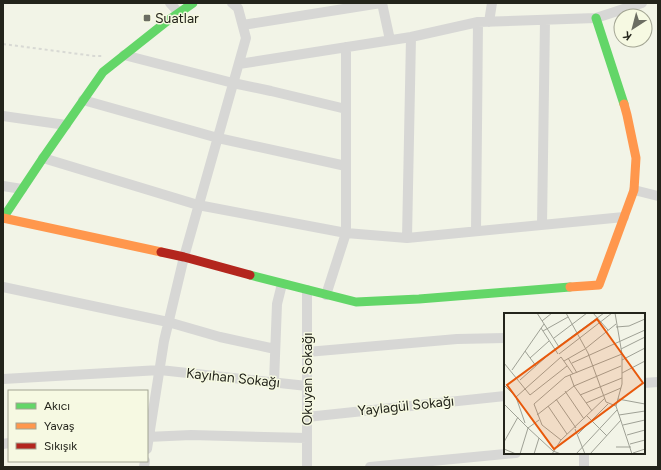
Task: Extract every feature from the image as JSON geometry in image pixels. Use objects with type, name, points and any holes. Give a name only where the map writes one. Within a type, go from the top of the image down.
[{"type":"street","points":[[170,3],[179,13]]},
{"type":"street","points":[[193,3],[166,22],[103,72],[3,218],[184,257],[282,284],[356,302],[418,299],[599,285],[634,190],[636,158],[628,115],[596,18]]},
{"type":"street","points":[[232,3],[238,8],[246,38],[198,205],[168,322],[148,437],[191,435],[307,438]]},
{"type":"street","points":[[242,25],[381,3],[390,40]]},
{"type":"street","points":[[476,231],[483,22],[492,3]]},
{"type":"street","points":[[238,64],[411,37],[483,22],[596,18],[642,3]]},
{"type":"street","points":[[542,225],[545,20]]},
{"type":"street","points":[[407,238],[411,37]]},
{"type":"street","points":[[326,295],[346,233],[346,47]]},
{"type":"street","points":[[124,55],[346,110]]},
{"type":"street","points":[[83,100],[218,138],[346,166]]},
{"type":"street","points":[[3,116],[66,125]]},
{"type":"street","points":[[43,158],[198,205],[346,233],[407,238],[624,217]]},
{"type":"street","points":[[3,186],[22,189]]},
{"type":"street","points":[[634,190],[658,196]]},
{"type":"street","points":[[274,382],[277,304],[282,284]]},
{"type":"street","points":[[3,287],[168,322],[220,337],[275,349]]},
{"type":"street","name":"Okuyan Sokağı","points":[[307,290],[307,467]]},
{"type":"street","points":[[307,352],[457,339],[504,338]]},
{"type":"street","name":"Kayıhan Sokağı","points":[[3,379],[160,370],[307,386]]},
{"type":"street","points":[[645,383],[658,382]]},
{"type":"street","name":"Yaylagül Sokağı","points":[[307,416],[504,396]]},
{"type":"street","points":[[370,467],[457,463],[510,454]]},
{"type":"street","points":[[584,454],[584,467]]},
{"type":"path","points":[[3,44],[94,56],[124,55]]},
{"type":"traffic: fast","points":[[3,218],[103,72],[166,22],[193,3]]},
{"type":"traffic: fast","points":[[596,18],[624,104]]},
{"type":"traffic: fast","points":[[250,275],[356,302],[419,299],[570,287]]},
{"type":"traffic: slow","points":[[570,287],[599,285],[634,190],[636,158],[624,104]]},
{"type":"traffic: slow","points":[[3,218],[161,252]]},
{"type":"traffic: jam","points":[[161,252],[250,275]]},
{"type":"place","name":"Suatlar","points":[[147,18]]}]
